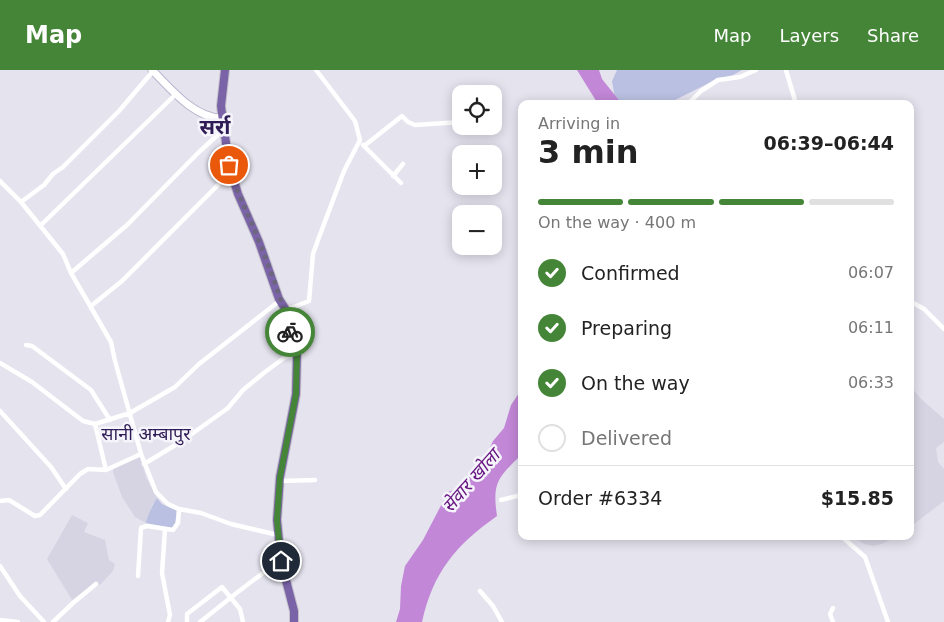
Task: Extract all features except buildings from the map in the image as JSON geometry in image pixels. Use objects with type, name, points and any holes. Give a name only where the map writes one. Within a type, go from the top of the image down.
[{"type":"main road","points":[[225,70],[222,91],[222,118],[231,172],[279,299],[286,310],[297,353],[296,394],[280,481],[278,535],[281,561],[294,611],[294,622]]},
{"type":"street","points":[[21,202],[44,185],[53,174],[63,167],[120,111],[153,70],[176,94],[200,112],[213,118],[222,118]]},
{"type":"street","points":[[316,70],[354,121],[364,146],[401,184]]},
{"type":"street","points":[[692,100],[701,91],[718,80],[740,77],[756,70]]},
{"type":"street","points":[[786,70],[795,100]]},
{"type":"street","points":[[40,226],[176,94]]},
{"type":"street","points":[[364,146],[402,116],[415,125],[452,123]]},
{"type":"street","points":[[71,273],[127,225],[223,130]]},
{"type":"street","points":[[286,310],[306,304],[310,299],[315,247],[344,171],[360,140]]},
{"type":"street","points":[[393,176],[403,164]]},
{"type":"street","points":[[91,306],[122,281],[231,172]]},
{"type":"street","points":[[0,181],[21,202],[63,254],[71,273],[112,342],[115,361],[141,454],[156,492],[168,504],[179,509],[202,513],[231,524],[278,535]]},
{"type":"street","points":[[0,362],[32,382],[83,421],[95,424],[130,413],[174,387],[199,364],[278,302],[279,299]]},
{"type":"street","points":[[914,303],[924,309],[944,329]]},
{"type":"street","points":[[26,345],[32,346],[91,390],[110,420]]},
{"type":"street","points":[[144,464],[182,441],[228,408],[243,390],[265,372],[284,358],[297,353]]},
{"type":"street","points":[[0,411],[51,467],[66,489]]},
{"type":"street","points":[[95,424],[106,470]]},
{"type":"street","points":[[0,501],[10,500],[35,516],[40,515],[80,474],[88,470],[106,470],[141,454]]},
{"type":"street","points":[[280,481],[315,480]]},
{"type":"street","points":[[501,500],[518,496]]},
{"type":"street","points":[[138,576],[141,528],[147,526],[165,530],[176,528],[179,509]]},
{"type":"street","points":[[165,530],[162,573],[170,615],[168,622]]},
{"type":"street","points":[[846,540],[865,557],[888,622]]},
{"type":"street","points":[[200,622],[232,598],[239,589],[281,561]]},
{"type":"street","points":[[0,566],[20,596],[44,622]]},
{"type":"street","points":[[53,622],[72,603],[96,584]]},
{"type":"street","points":[[187,622],[186,614],[222,587],[240,609],[243,622]]},
{"type":"street","points":[[480,591],[493,606],[502,622]]},
{"type":"street","points":[[833,608],[830,614],[833,622]]},
{"type":"street","points":[[0,620],[18,622]]},
{"type":"shaded area","points":[[617,70],[742,70],[733,75],[717,79],[675,100],[615,100],[612,81]]},
{"type":"shaded area","points":[[914,390],[944,419],[944,442],[936,448],[938,462],[944,469],[944,501],[914,524]]},
{"type":"shaded area","points":[[140,457],[146,477],[157,498],[152,505],[146,523],[135,517],[122,497],[113,472],[113,468]]},
{"type":"shaded area","points":[[157,498],[162,504],[177,511],[172,528],[146,523],[150,510]]},
{"type":"shaded area","points":[[72,515],[88,523],[84,532],[105,540],[109,560],[115,564],[113,571],[100,585],[96,583],[72,600],[47,559]]},
{"type":"shaded area","points":[[858,540],[890,540],[873,546]]},
{"type":"water","points":[[577,70],[599,70],[602,79],[619,100],[596,100]]},
{"type":"water","name":"सेवार खोला","points":[[518,394],[518,458],[498,481],[495,495],[497,516],[458,549],[448,561],[433,588],[422,622],[396,622],[400,609],[401,586],[405,566],[423,540],[448,492],[461,488],[477,466],[484,461],[493,441],[504,428],[511,405]]},
{"type":"way so far","points":[[229,165],[238,194],[259,242],[279,299],[286,310],[290,332]]},
{"type":"district","name":"सर्रा","points":[[215,127]]},
{"type":"district","name":"सानी अम्बापुर","points":[[146,434]]},
{"type":"route","points":[[281,561],[277,520],[280,477],[296,394],[297,370],[297,353],[290,332]]}]
